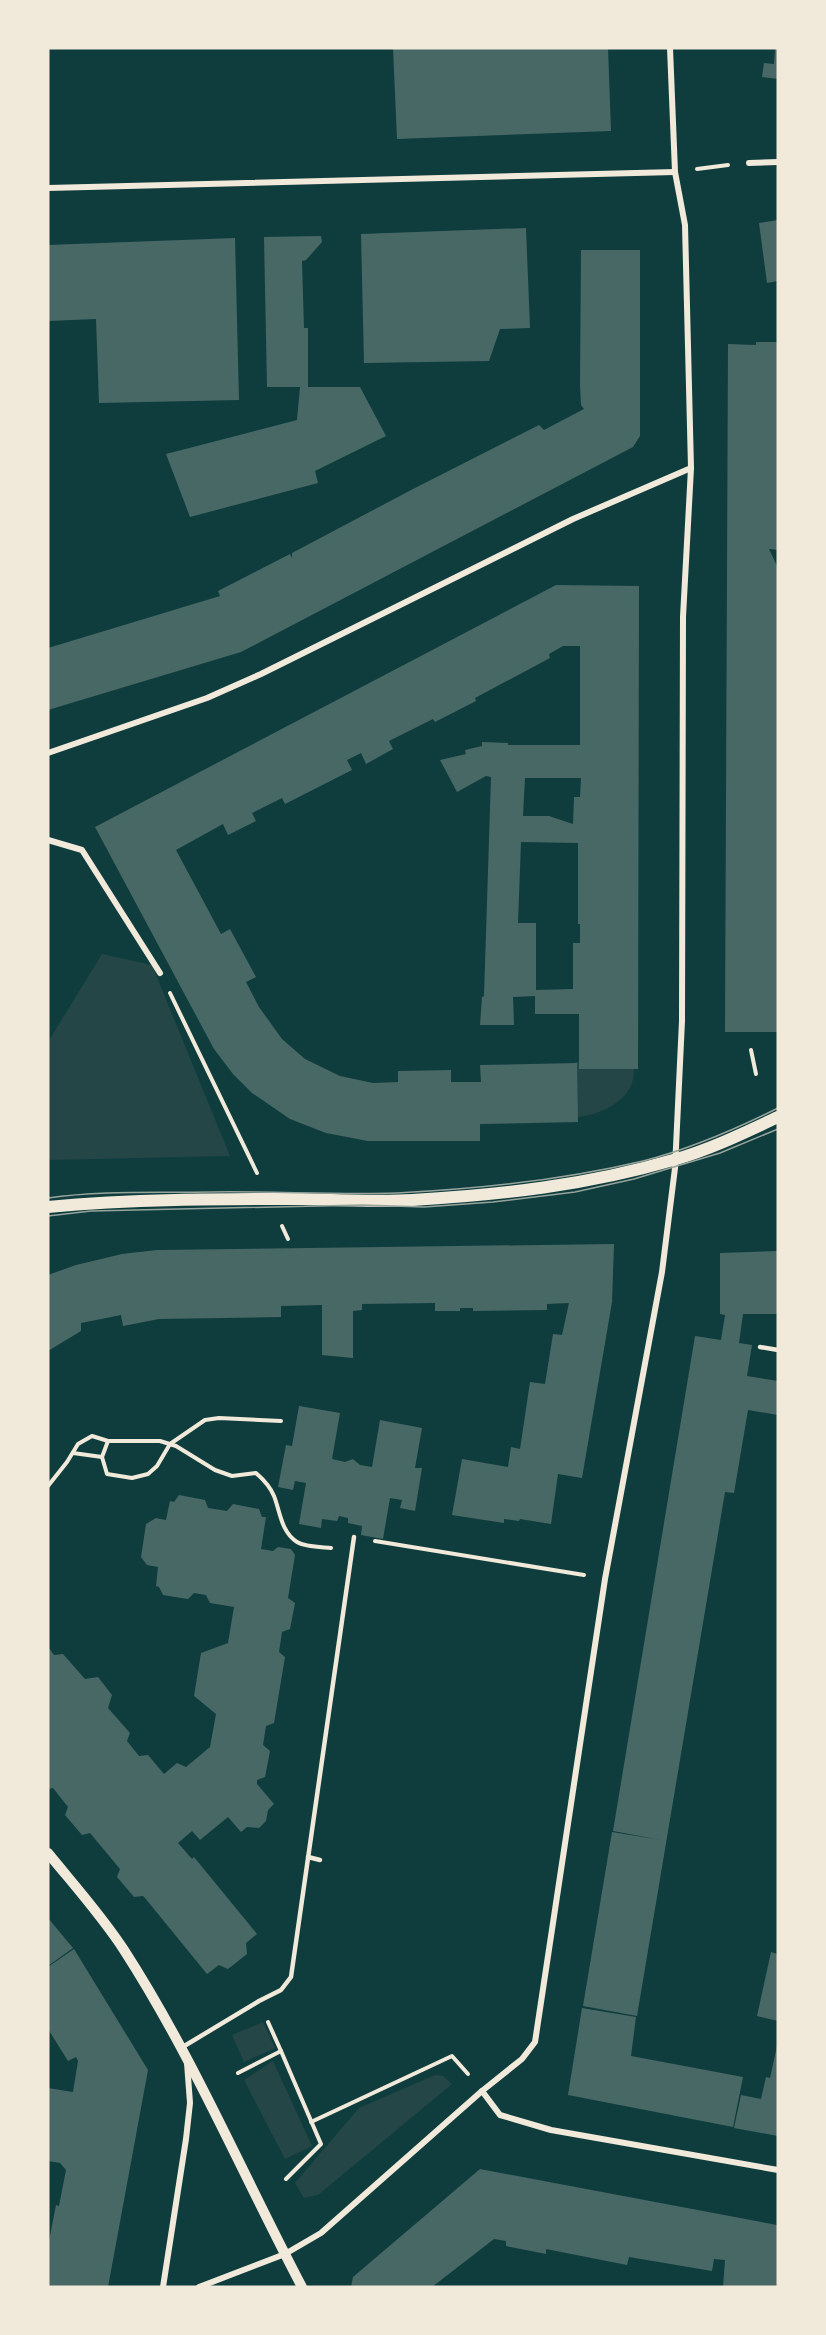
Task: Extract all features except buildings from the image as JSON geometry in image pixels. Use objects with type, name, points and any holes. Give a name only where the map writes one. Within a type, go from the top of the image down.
[{"type":"main road","points":[[48,1207],[93,1203],[270,1199],[411,1200],[571,1184],[675,1160],[778,1117]]},
{"type":"street","points":[[199,2287],[285,2254],[321,2233],[482,2091],[522,2060],[535,2042],[605,1579],[662,1272],[675,1160],[681,1021],[683,617],[691,468],[685,225],[675,172],[670,48]]},
{"type":"street","points":[[748,163],[778,162]]},
{"type":"street","points":[[48,188],[675,172]]},
{"type":"street","points":[[48,753],[207,698],[261,674],[573,519],[691,468]]},
{"type":"street","points":[[48,840],[82,850],[160,973]]},
{"type":"street","points":[[48,1853],[123,1949],[181,2048],[302,2287]]},
{"type":"street","points":[[163,2287],[190,2103],[187,2060]]},
{"type":"street","points":[[482,2091],[500,2115],[521,2123],[778,2170]]},
{"type":"lane","points":[[760,1347],[778,1350]]},
{"type":"lane","points":[[181,2048],[281,1990],[291,1977],[354,1537]]},
{"type":"lane","points":[[308,1857],[320,1860]]},
{"type":"path","points":[[675,172],[748,163]]},
{"type":"path","points":[[160,973],[288,1239]]},
{"type":"path","points":[[751,1050],[756,1074]]},
{"type":"path","points":[[108,1441],[102,1457],[106,1474],[132,1478],[148,1474],[158,1466],[170,1444],[204,1420],[219,1418],[281,1421]]},
{"type":"path","points":[[48,1486],[78,1444],[87,1437],[98,1436],[108,1441],[160,1441],[170,1444],[215,1470],[232,1476],[256,1473],[268,1483],[275,1497],[278,1514],[287,1532],[298,1543],[352,1551]]},
{"type":"path","points":[[73,1453],[102,1457]]},
{"type":"path","points":[[354,1537],[605,1579]]},
{"type":"path","points":[[259,2001],[321,2144],[286,2179]]},
{"type":"path","points":[[238,2073],[280,2051]]},
{"type":"path","points":[[311,2122],[452,2056],[482,2091]]},
{"type":"shaded area","points":[[102,954],[152,965],[230,1156],[48,1160],[48,1042]]},
{"type":"shaded area","points":[[575,1062],[634,1063],[632,1083],[623,1097],[609,1108],[576,1117]]},
{"type":"shaded area","points":[[263,2022],[275,2048],[244,2062],[232,2035]]},
{"type":"shaded area","points":[[273,2061],[312,2146],[285,2159],[244,2080]]},
{"type":"shaded area","points":[[435,2075],[443,2076],[452,2084],[318,2195],[304,2198],[295,2183],[359,2108]]},
{"type":"tram line","points":[[48,1198],[129,1192],[397,1193],[521,1183],[613,1168],[661,1156],[712,1138],[778,1108]]},
{"type":"tram line","points":[[48,1216],[91,1211],[362,1205],[424,1207],[493,1202],[575,1192],[634,1179],[720,1153],[778,1129]]}]
